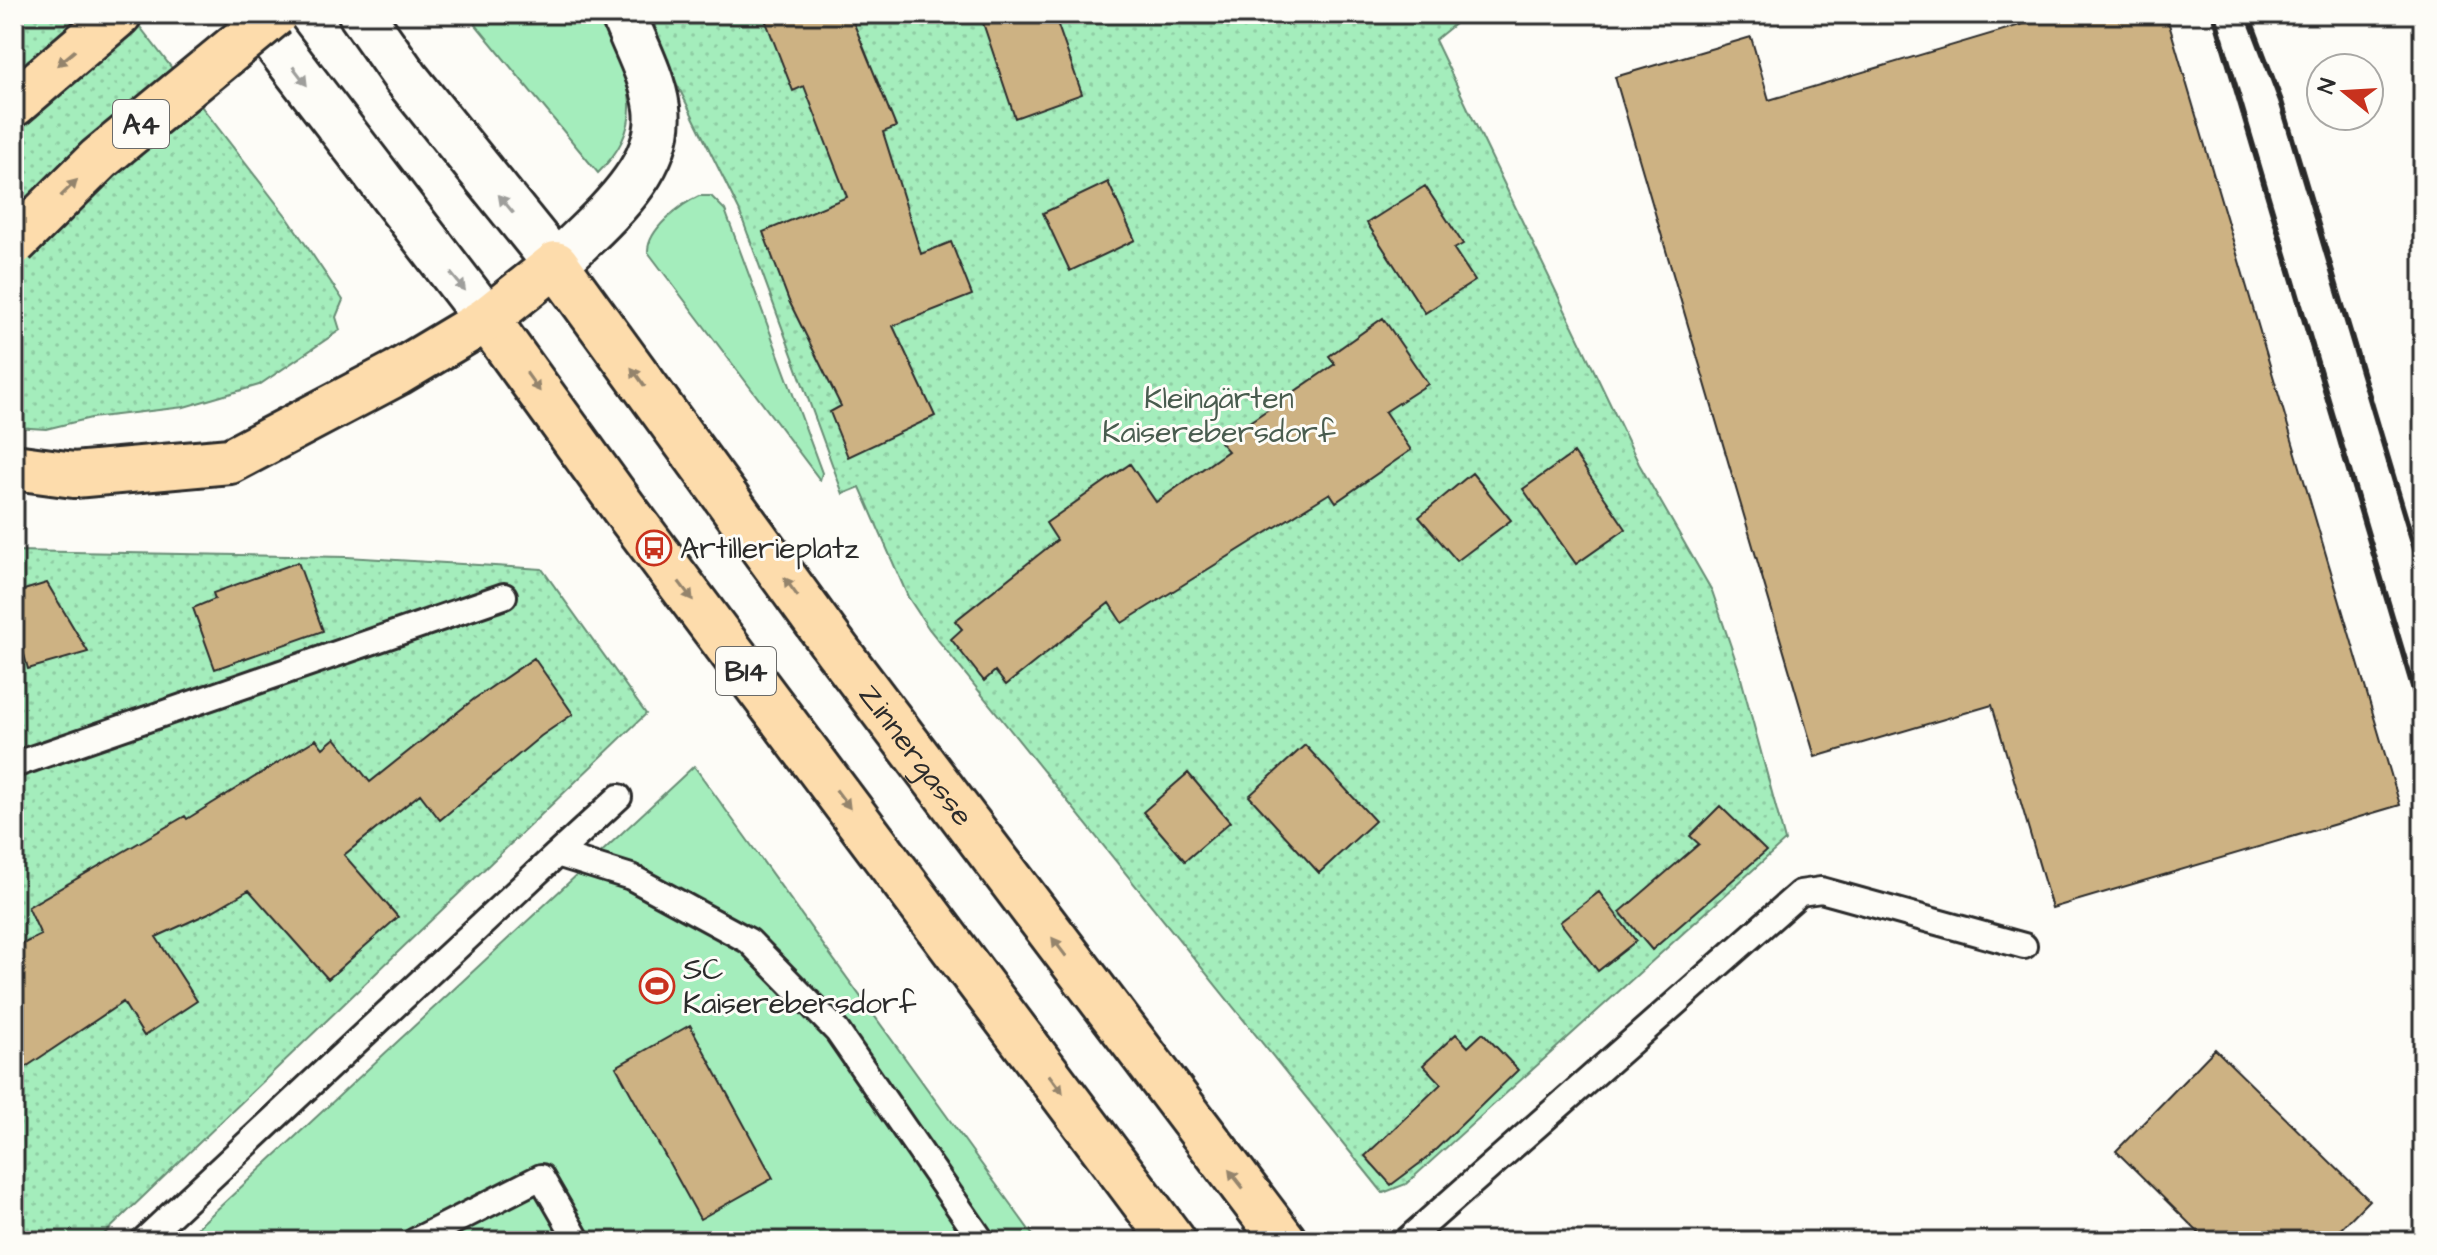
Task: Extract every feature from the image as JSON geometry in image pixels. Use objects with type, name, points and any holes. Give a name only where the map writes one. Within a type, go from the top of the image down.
[{"type":"main road","points":[[14,104],[119,14]]},
{"type":"main road","points":[[253,14],[487,319]]},
{"type":"main road","name":"A4","points":[[14,243],[99,159],[275,14]]},
{"type":"main road","points":[[361,14],[406,78],[556,264]]},
{"type":"main road","points":[[14,467],[74,475],[230,461],[397,373],[487,319],[556,264],[622,197],[646,161],[658,124],[657,104],[623,14]]},
{"type":"main road","name":"Zinnergasse","points":[[556,264],[846,662],[1284,1241]]},
{"type":"main road","name":"B14","points":[[487,319],[623,507],[1173,1241]]},
{"type":"lane","points":[[14,765],[504,596]]},
{"type":"lane","points":[[143,1241],[619,797]]},
{"type":"lane","points":[[557,854],[631,877],[749,941],[837,1031],[982,1241]]},
{"type":"lane","points":[[1406,1241],[1800,893],[1821,890],[2024,946]]},
{"type":"lane","points":[[415,1241],[541,1177],[578,1241]]},
{"type":"green space","points":[[14,14],[130,14],[287,217],[343,300],[336,317],[340,330],[259,385],[184,407],[91,418],[46,429],[14,427]]},
{"type":"green space","points":[[467,14],[600,14],[625,77],[630,115],[615,153],[598,173]]},
{"type":"green space","name":"Kleingärten Kaiserebersdorf","points":[[651,14],[1467,14],[1435,40],[1639,464],[1712,591],[1738,667],[1785,841],[1406,1184],[1383,1193],[929,629],[908,597],[860,487],[843,494],[739,210],[670,70]]},
{"type":"green space","points":[[699,196],[711,196],[725,210],[822,473],[820,480],[648,252],[659,227],[675,211]]},
{"type":"green space","points":[[14,551],[347,557],[542,569],[646,714],[97,1241],[14,1241]]},
{"type":"green space","name":"SC Kaiserebersdorf","points":[[694,766],[1037,1241],[183,1241]]},
{"type":"building","points":[[763,14],[850,14],[896,127],[883,132],[921,254],[951,242],[972,295],[893,326],[935,416],[848,457],[830,412],[841,406],[789,301],[763,232],[847,197],[804,86],[793,91]]},
{"type":"building","points":[[980,14],[1054,14],[1082,94],[1015,118]]},
{"type":"building","points":[[2057,14],[2166,14],[2400,805],[2052,908],[1992,705],[1815,757],[1615,77],[1751,37],[1769,100]]},
{"type":"building","points":[[1108,182],[1135,240],[1070,271],[1043,213]]},
{"type":"building","points":[[1425,186],[1463,244],[1454,249],[1475,281],[1425,313],[1367,223]]},
{"type":"building","points":[[1383,318],[1428,384],[1385,412],[1411,450],[1336,502],[1330,493],[1122,623],[1109,603],[1006,685],[995,671],[984,681],[951,639],[962,629],[955,621],[1057,540],[1046,523],[1130,464],[1156,502],[1228,451],[1220,442],[1335,364],[1329,356]]},
{"type":"building","points":[[1574,453],[1626,529],[1576,564],[1523,489]]},
{"type":"building","points":[[1472,473],[1511,520],[1457,561],[1419,517]]},
{"type":"building","points":[[298,562],[323,631],[215,669],[193,608],[215,599],[213,593]]},
{"type":"building","points":[[47,583],[88,652],[28,669],[14,618],[14,593]]},
{"type":"building","points":[[534,658],[573,714],[541,736],[440,820],[420,794],[344,855],[398,917],[328,979],[249,890],[211,912],[156,937],[197,1001],[144,1036],[123,1002],[14,1075],[14,948],[41,935],[28,907],[185,816],[187,819],[316,739],[323,748],[335,738],[370,782],[474,699]]},
{"type":"building","points":[[1305,745],[1375,821],[1319,873],[1249,796]]},
{"type":"building","points":[[1188,773],[1230,822],[1185,861],[1143,812]]},
{"type":"building","points":[[1720,806],[1766,851],[1652,950],[1620,912],[1699,844],[1690,836]]},
{"type":"building","points":[[1599,892],[1636,941],[1598,971],[1560,922]]},
{"type":"building","points":[[690,1025],[773,1178],[700,1219],[616,1067]]},
{"type":"building","points":[[1483,1033],[1518,1070],[1427,1158],[1391,1185],[1365,1156],[1441,1084],[1423,1065],[1456,1034],[1468,1047]]},
{"type":"building","points":[[2215,1049],[2369,1200],[2329,1241],[2207,1241],[2116,1151]]},
{"type":"railway","points":[[2214,14],[2423,721]]},
{"type":"railway","points":[[2248,14],[2281,101],[2423,576]]},
{"type":"place","name":"Artillerieplatz","points":[[654,548]]},
{"type":"place","name":"SC Kaiserebersdorf","points":[[657,986]]}]
